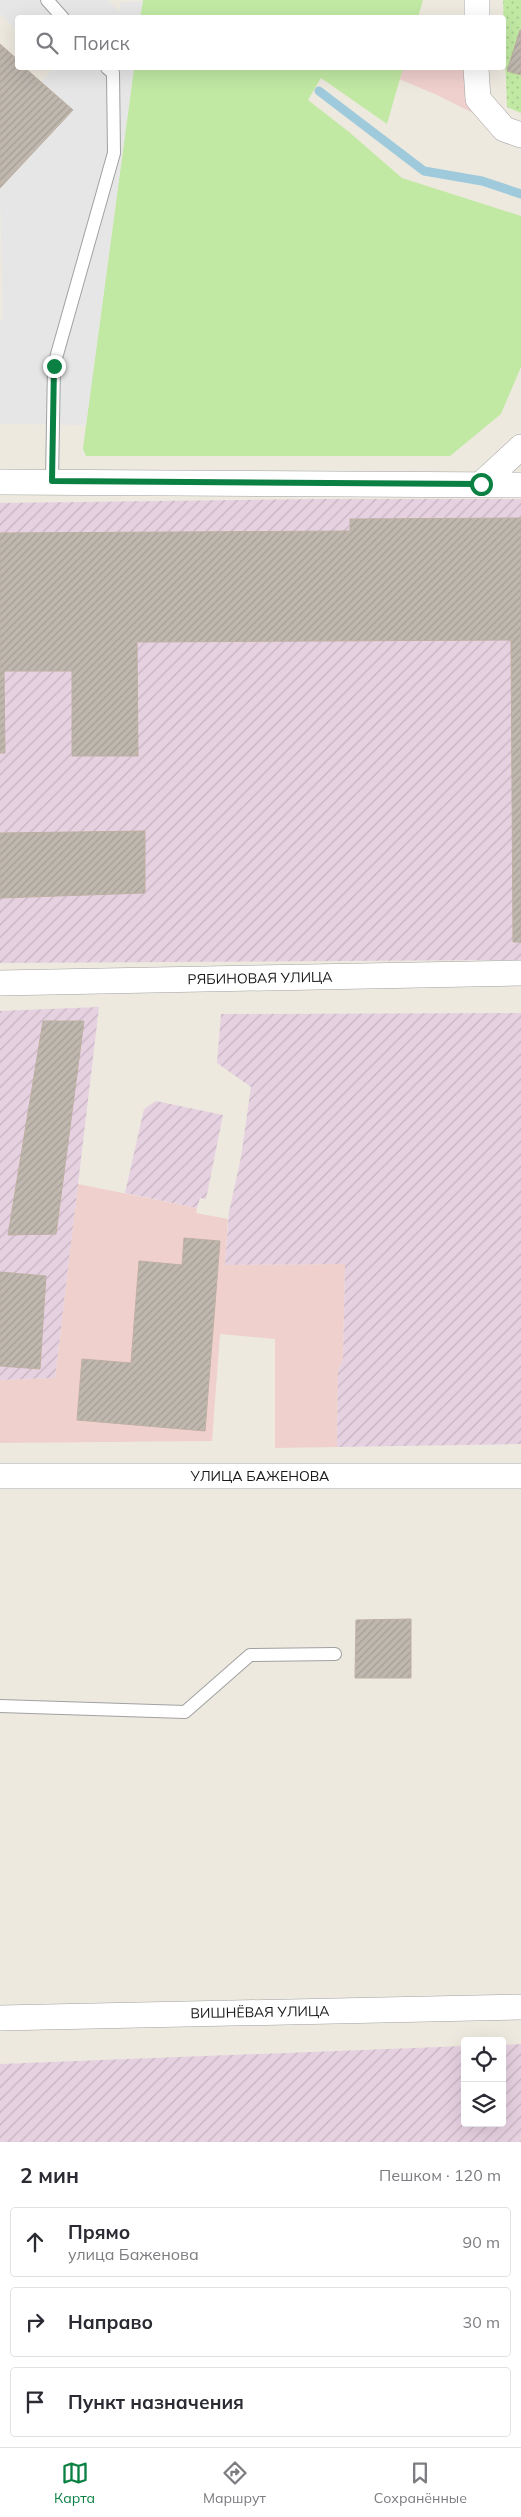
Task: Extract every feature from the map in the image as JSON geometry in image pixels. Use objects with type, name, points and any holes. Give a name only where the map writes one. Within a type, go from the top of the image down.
[{"type":"street","points":[[477,0],[477,15]]},
{"type":"street","points":[[476,70],[478,99],[504,129],[521,135]]},
{"type":"street","points":[[481,484],[521,447]]},
{"type":"street","points":[[0,482],[521,485]]},
{"type":"street","name":"РЯБИНОВАЯ УЛИЦА","points":[[0,983],[521,973]]},
{"type":"street","name":"УЛИЦА БАЖЕНОВА","points":[[0,1476],[521,1476]]},
{"type":"street","name":"ВИШНЁВАЯ УЛИЦА","points":[[0,2018],[521,2007]]},
{"type":"lane","points":[[47,0],[60,15]]},
{"type":"lane","points":[[52,481],[54,366],[114,153],[113,73],[109,70]]},
{"type":"lane","points":[[0,1706],[185,1712],[250,1655],[336,1654]]},
{"type":"shaded area","points":[[0,0],[108,0],[119,12],[121,2],[143,1],[140,15],[15,15],[15,28],[0,14]]},
{"type":"shaded area","points":[[53,70],[134,70],[86,425],[0,424],[0,319],[3,319],[0,189],[72,110],[41,82]]},
{"type":"shaded area","points":[[378,70],[485,70],[485,119],[437,95]]},
{"type":"shaded area","points":[[321,499],[521,499],[521,960],[0,963],[0,503]]},
{"type":"shaded area","points":[[99,1007],[55,1378],[0,1380],[0,1011]]},
{"type":"shaded area","points":[[521,1013],[521,1444],[337,1447],[338,1371],[343,1359],[345,1264],[225,1265],[229,1212],[241,1157],[251,1087],[217,1063],[221,1014]]},
{"type":"shaded area","points":[[156,1101],[223,1115],[206,1199],[200,1198],[197,1208],[125,1193],[144,1109]]},
{"type":"shaded area","points":[[78,1184],[197,1208],[196,1213],[228,1219],[225,1265],[345,1264],[343,1359],[338,1371],[337,1447],[275,1448],[275,1339],[220,1334],[212,1441],[0,1443],[0,1380],[55,1378]]},
{"type":"shaded area","points":[[521,2044],[521,2142],[0,2142],[0,2064],[461,2046],[461,2127],[506,2127],[506,2045]]},
{"type":"green space","points":[[143,0],[423,0],[419,15],[140,15]]},
{"type":"green space","points":[[503,0],[521,0],[521,113],[507,107],[506,15],[504,15]]},
{"type":"green space","points":[[134,70],[402,70],[387,124],[321,78],[308,100],[349,132],[402,178],[521,216],[521,367],[501,414],[450,456],[86,456],[83,449]]},
{"type":"building","points":[[521,30],[521,75],[507,71]]},
{"type":"building","points":[[0,44],[15,57],[15,70],[27,70],[73,110],[0,188]]},
{"type":"building","points":[[521,518],[521,942],[513,942],[511,640],[137,642],[138,756],[72,756],[72,671],[4,671],[5,753],[0,753],[0,533],[350,531],[350,519]]},
{"type":"building","points":[[145,831],[145,893],[0,898],[0,833]]},
{"type":"building","points":[[43,1021],[84,1021],[56,1234],[8,1235]]},
{"type":"building","points":[[184,1238],[220,1241],[205,1431],[77,1420],[82,1359],[131,1363],[139,1261],[182,1265]]},
{"type":"building","points":[[0,1272],[46,1276],[40,1369],[0,1366]]},
{"type":"building","points":[[411,1619],[411,1678],[355,1678],[356,1620]]},
{"type":"waterway","points":[[319,91],[424,171],[482,181],[521,194]]},
{"type":"route","points":[[54,366],[52,481],[481,484]]}]
